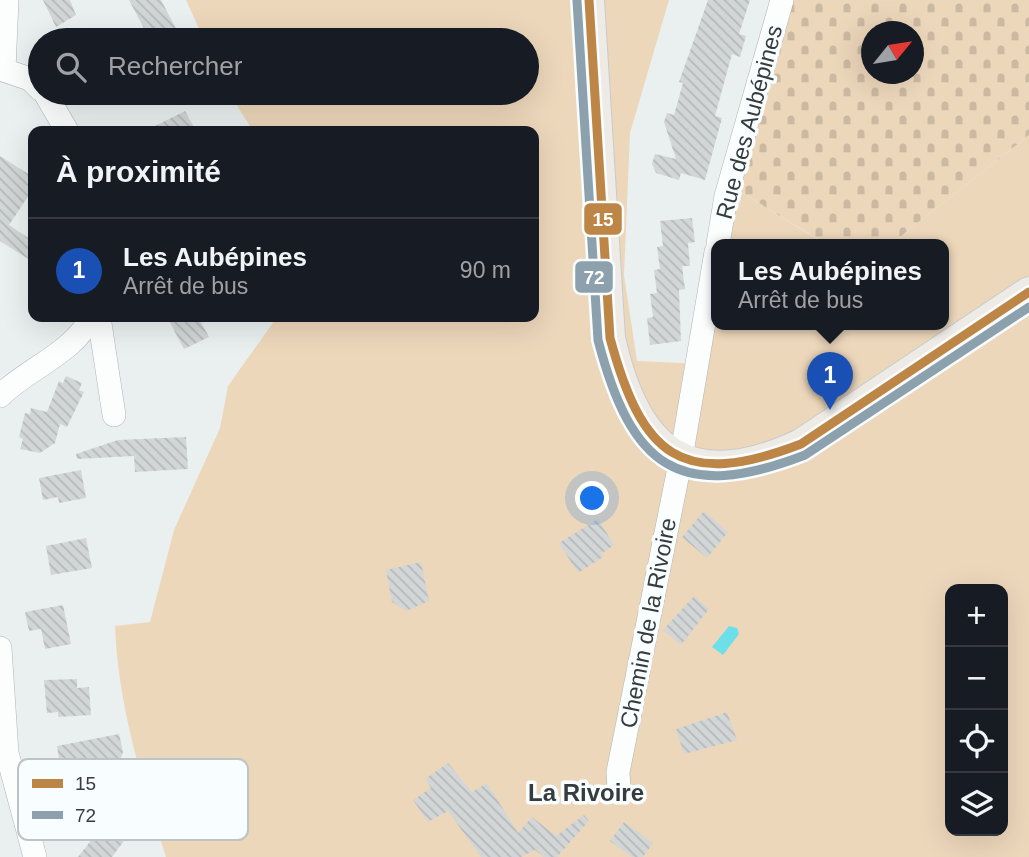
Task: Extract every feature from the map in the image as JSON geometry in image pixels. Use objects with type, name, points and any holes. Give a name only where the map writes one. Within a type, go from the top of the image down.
[{"type":"main road","points":[[589,0],[610,338],[619,379],[633,410],[654,439],[681,458],[709,466],[744,466],[765,461],[801,444],[1029,292]]},
{"type":"street","points":[[7,0],[2,69],[28,78]]},
{"type":"street","name":"Rue des Aubépines","points":[[719,239],[726,196],[782,0]]},
{"type":"street","points":[[52,105],[64,126]]},
{"type":"street","name":"Rue des Aubépines","points":[[681,458],[711,281]]},
{"type":"street","points":[[0,396],[14,381],[74,340],[87,322]]},
{"type":"street","points":[[100,322],[114,415]]},
{"type":"street","name":"Chemin de la Rivoire","points":[[619,789],[618,772],[681,458]]},
{"type":"street","points":[[0,648],[7,753],[18,794]]},
{"type":"street","points":[[30,840],[35,857]]},
{"type":"green space","points":[[186,0],[669,0],[630,133],[624,275],[637,361],[703,364],[711,322],[711,330],[949,330],[949,239],[897,239],[1029,135],[1029,857],[166,857],[161,840],[248,840],[248,759],[137,759],[121,685],[115,626],[150,622],[174,530],[220,428],[228,386],[273,322],[539,322],[539,126],[250,126],[237,105],[539,105],[539,28],[199,28]]},
{"type":"green space","points":[[790,0],[1029,0],[1029,135],[897,239],[818,239],[736,189]]},
{"type":"green space","points":[[736,189],[817,239],[727,239]]},
{"type":"water","points":[[729,626],[737,628],[739,634],[723,655],[712,647]]},
{"type":"building","points":[[43,0],[70,0],[76,15],[56,27]]},
{"type":"building","points":[[129,0],[161,0],[176,28],[144,28]]},
{"type":"building","points":[[708,0],[750,0],[739,34],[746,36],[740,57],[732,54],[715,116],[722,118],[705,180],[681,173],[679,180],[656,173],[652,164],[655,154],[676,159],[664,122],[667,113],[674,115],[683,83],[679,82]]},
{"type":"building","points":[[185,111],[193,126],[155,126]]},
{"type":"building","points":[[0,156],[28,174],[28,196],[9,225],[28,238],[28,259],[0,241]]},
{"type":"building","points":[[692,218],[695,242],[688,243],[690,266],[682,266],[685,289],[679,290],[681,341],[650,345],[647,318],[653,317],[650,294],[657,293],[654,270],[660,269],[657,247],[663,246],[660,221]]},
{"type":"building","points":[[170,322],[201,322],[209,337],[184,349]]},
{"type":"building","points":[[66,376],[82,383],[79,390],[84,392],[67,427],[60,424],[55,443],[40,453],[20,449],[23,439],[19,437],[25,413],[30,414],[31,408],[47,412],[59,381],[63,383]]},
{"type":"building","points":[[186,437],[188,469],[135,472],[134,456],[77,459],[76,454],[118,440]]},
{"type":"building","points":[[81,470],[86,498],[59,503],[58,497],[43,500],[39,478]]},
{"type":"building","points":[[704,511],[728,532],[707,558],[682,537]]},
{"type":"building","points":[[598,519],[614,545],[601,554],[603,557],[578,573],[559,543]]},
{"type":"building","points":[[86,538],[92,568],[51,575],[46,546]]},
{"type":"building","points":[[421,562],[429,601],[406,611],[392,602],[386,570]]},
{"type":"building","points":[[694,596],[709,609],[681,645],[663,630]]},
{"type":"building","points":[[63,605],[71,644],[45,649],[41,629],[29,631],[25,612]]},
{"type":"building","points":[[77,679],[77,688],[89,687],[91,715],[58,717],[58,712],[47,713],[44,680]]},
{"type":"building","points":[[727,712],[737,740],[684,754],[676,729]]},
{"type":"building","points":[[119,734],[123,752],[120,759],[59,759],[57,746]]},
{"type":"building","points":[[448,763],[472,792],[487,783],[518,833],[532,817],[556,836],[584,815],[589,821],[557,857],[544,857],[535,850],[521,857],[481,857],[448,811],[428,822],[413,800],[431,788],[425,779]]},
{"type":"building","points":[[624,822],[653,843],[643,857],[632,857],[610,841]]},
{"type":"building","points":[[91,840],[125,840],[112,857],[78,857]]},
{"type":"transit line","name":"15","points":[[589,0],[610,338],[622,378],[636,411],[653,436],[672,452],[696,462],[725,463],[760,457],[801,444],[1029,292]]},
{"type":"transit line","name":"72","points":[[577,1],[598,340],[611,383],[626,418],[645,445],[666,463],[692,473],[724,475],[761,469],[805,455],[1029,307]]},
{"type":"place","name":"Les Aubépines","points":[[830,410]]},
{"type":"district","name":"La Rivoire","points":[[586,793]]}]
